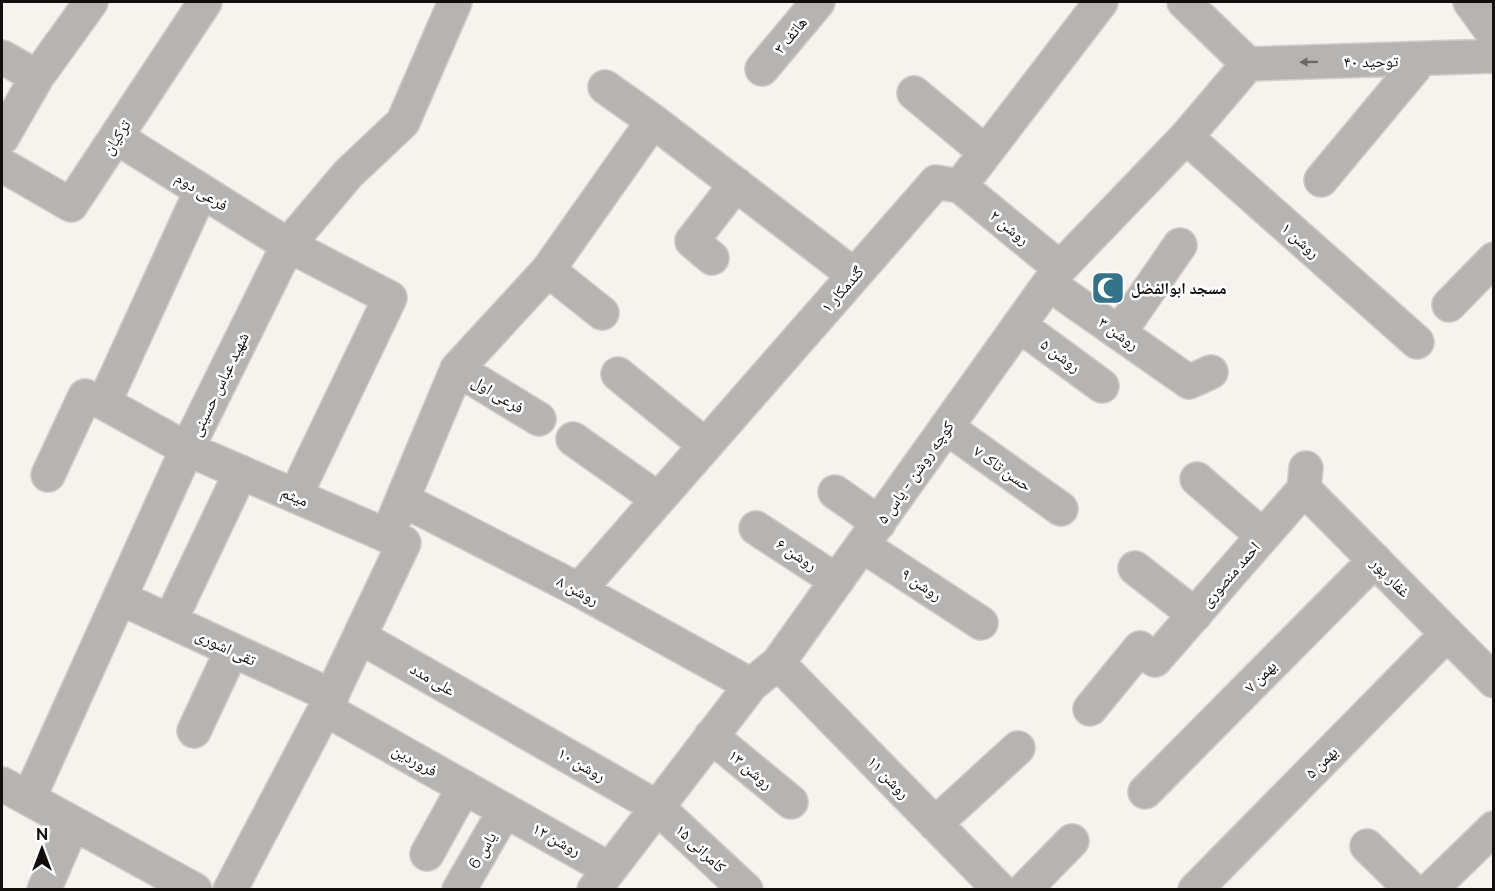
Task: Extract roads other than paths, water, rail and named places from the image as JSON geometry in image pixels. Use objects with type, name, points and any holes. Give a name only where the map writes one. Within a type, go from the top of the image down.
[{"type":"street","points":[[2,138],[37,77],[91,2]]},
{"type":"street","name":"ترکیان","points":[[2,165],[71,205],[205,2]]},
{"type":"street","name":"شهید عباس حسینی","points":[[15,791],[120,597],[187,449],[288,245],[348,174],[403,122],[455,2]]},
{"type":"street","name":"هاتف ۳","points":[[762,69],[818,2]]},
{"type":"street","points":[[960,186],[1101,2]]},
{"type":"street","points":[[1470,2],[1494,35]]},
{"type":"street","points":[[1197,6],[1248,64]]},
{"type":"street","name":"توحید ۴۰","points":[[1248,64],[1494,56]]},
{"type":"street","points":[[2,57],[37,77]]},
{"type":"street","points":[[1321,180],[1421,60]]},
{"type":"street","name":"کوچه روشن - یاس ۵","points":[[602,879],[751,685],[778,663],[1055,276],[1186,137],[1248,64]]},
{"type":"street","points":[[606,87],[855,275]]},
{"type":"street","points":[[914,93],[985,152]]},
{"type":"street","points":[[230,890],[329,703],[360,637],[395,539],[403,500],[457,369],[548,270],[653,122]]},
{"type":"street","name":"فرعی دوم","points":[[116,137],[288,245],[390,298],[295,496]]},
{"type":"street","name":"روشن ۱","points":[[1186,137],[1417,342]]},
{"type":"street","name":"گندمکار ۱","points":[[579,590],[936,182],[960,186]]},
{"type":"street","points":[[712,258],[692,241],[736,184]]},
{"type":"street","name":"روشن ۲","points":[[960,186],[1055,276]]},
{"type":"street","points":[[48,475],[86,396],[104,403],[201,191]]},
{"type":"street","points":[[1119,333],[1180,245]]},
{"type":"street","points":[[1449,305],[1494,259]]},
{"type":"street","points":[[548,270],[603,313]]},
{"type":"street","name":"روشن ۳","points":[[1055,276],[1119,333],[1200,377]]},
{"type":"street","name":"روشن ۵","points":[[1019,325],[1102,386]]},
{"type":"street","name":"فرعی اول","points":[[457,369],[539,419]]},
{"type":"street","points":[[618,374],[705,445]]},
{"type":"street","name":"میثم","points":[[104,403],[187,449],[395,539]]},
{"type":"street","name":"حسن تاک ۷","points":[[946,427],[1061,509]]},
{"type":"street","points":[[573,439],[658,499]]},
{"type":"street","points":[[170,621],[241,472]]},
{"type":"street","name":"احمد منصوری","points":[[1090,708],[1140,648],[1155,660],[1263,536],[1305,478]]},
{"type":"street","name":"غفار پور","points":[[1305,478],[1374,560],[1447,634],[1490,670]]},
{"type":"street","points":[[1197,479],[1263,536]]},
{"type":"street","name":"روشن ۹","points":[[836,492],[871,534],[981,623]]},
{"type":"street","name":"روشن ۸","points":[[403,500],[579,590],[751,685]]},
{"type":"street","name":"روشن ۶","points":[[756,528],[837,581]]},
{"type":"street","name":"بهمن ۷","points":[[1145,792],[1374,560]]},
{"type":"street","points":[[1135,568],[1195,615]]},
{"type":"street","name":"تقی اشوری","points":[[120,597],[232,650],[329,703]]},
{"type":"street","name":"بهمن ۵","points":[[1195,890],[1447,634]]},
{"type":"street","name":"علی مدد","points":[[360,637],[506,721]]},
{"type":"street","points":[[194,731],[232,650]]},
{"type":"street","name":"روشن ۱۱","points":[[778,663],[1000,890]]},
{"type":"street","name":"فروردین","points":[[329,703],[505,810]]},
{"type":"street","name":"روشن ۱۰","points":[[506,721],[657,807]]},
{"type":"street","name":"روشن ۱۳","points":[[711,736],[791,802]]},
{"type":"street","points":[[935,824],[1018,748]]},
{"type":"street","points":[[427,854],[464,787]]},
{"type":"street","points":[[15,791],[186,887]]},
{"type":"street","name":"کامرانی ۱۵","points":[[657,807],[746,890]]},
{"type":"street","name":"روشن ۱۲","points":[[505,810],[602,879]]},
{"type":"street","name":"یاس 6","points":[[459,890],[505,810]]},
{"type":"street","points":[[44,890],[73,823]]},
{"type":"street","points":[[1430,890],[1494,828]]},
{"type":"street","points":[[1023,890],[1072,841]]},
{"type":"street","points":[[1368,846],[1412,890]]},
{"type":"place","name":"مسجد ابوالفضل","points":[[1108,288]]}]
